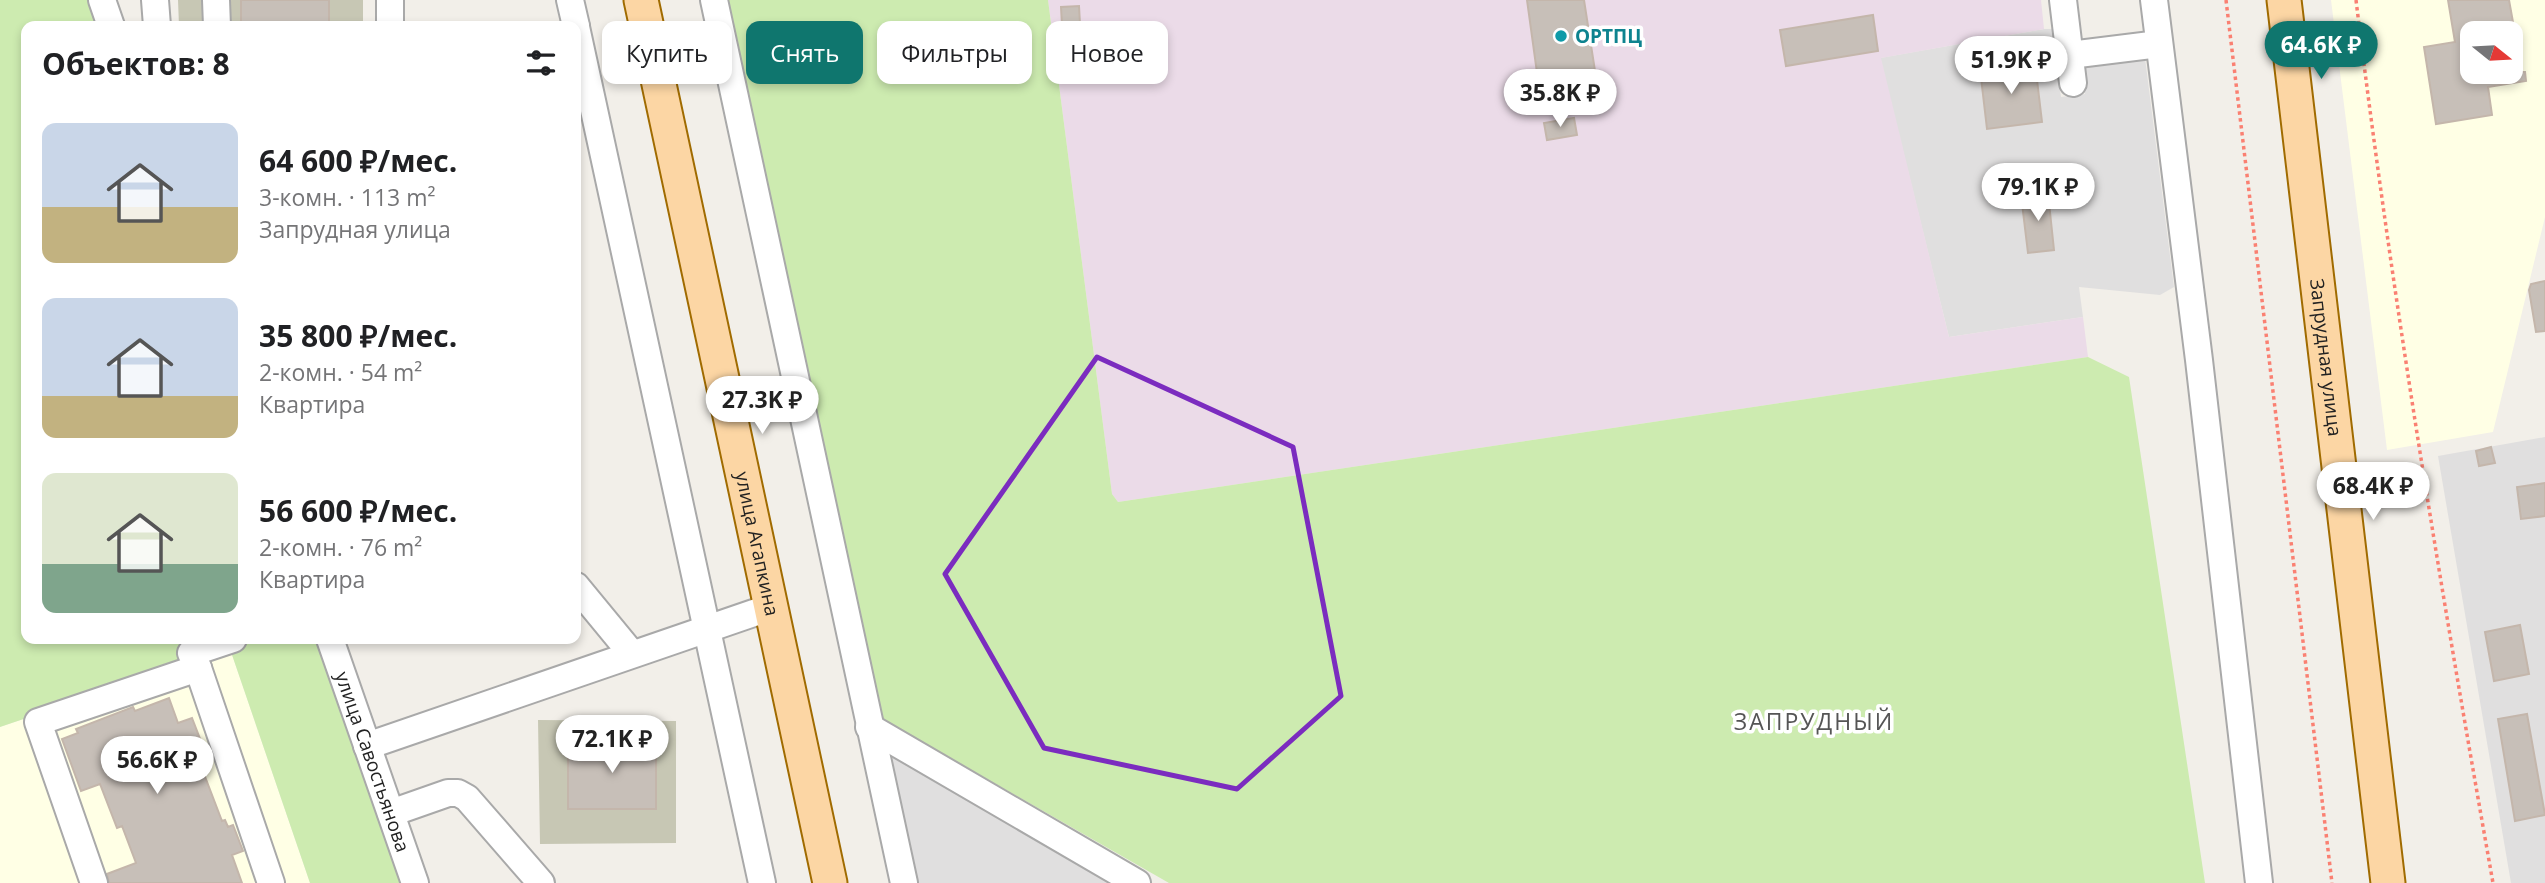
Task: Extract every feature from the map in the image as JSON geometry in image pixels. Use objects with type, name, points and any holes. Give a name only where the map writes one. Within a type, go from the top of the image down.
[{"type":"main road","name":"улица Агапкина","points":[[641,0],[830,883]]},
{"type":"main road","name":"Запрудная улица","points":[[2284,0],[2388,883]]},
{"type":"street","points":[[102,0],[109,21]]},
{"type":"street","points":[[155,0],[157,21]]},
{"type":"street","points":[[216,0],[217,21]]},
{"type":"street","points":[[390,0],[390,21]]},
{"type":"street","points":[[570,0],[575,21]]},
{"type":"street","points":[[714,0],[904,883]]},
{"type":"street","points":[[2063,0],[2073,83]]},
{"type":"street","points":[[2154,0],[2259,883]]},
{"type":"street","points":[[2070,55],[2160,44]]},
{"type":"street","points":[[581,50],[762,883]]},
{"type":"street","points":[[581,592],[632,654]]},
{"type":"street","points":[[367,746],[771,607]]},
{"type":"street","points":[[218,644],[191,653],[271,883]]},
{"type":"street","name":"улица Савостьянова","points":[[332,644],[415,883]]},
{"type":"street","points":[[94,883],[38,722],[198,668]]},
{"type":"street","points":[[869,727],[1137,883]]},
{"type":"street","points":[[391,813],[448,793],[458,793],[467,798],[541,883]]},
{"type":"path","points":[[2226,0],[2332,883]]},
{"type":"path","points":[[2356,0],[2372,132],[2448,630],[2493,883]]},
{"type":"highlighted area","points":[[1097,357],[1293,447],[1341,696],[1237,789],[1044,748],[945,574]]},
{"type":"shaded area","points":[[178,0],[363,0],[363,21],[179,21]]},
{"type":"shaded area","points":[[1048,0],[2041,0],[2044,29],[1881,58],[1949,337],[2083,317],[2088,357],[1118,502],[1112,494],[1059,84],[1168,84],[1168,21],[1051,21]]},
{"type":"shaded area","points":[[2331,0],[2545,0],[2545,217],[2493,432],[2387,450]]},
{"type":"shaded area","points":[[2052,29],[2061,97],[2085,94],[2080,58],[2144,50],[2174,287],[2160,295],[2079,287],[2083,317],[1949,337],[1880,58]]},
{"type":"shaded area","points":[[2545,437],[2545,883],[2511,883],[2438,456]]},
{"type":"shaded area","points":[[230,649],[310,883],[0,883],[0,727]]},
{"type":"shaded area","points":[[538,720],[676,721],[676,843],[540,844]]},
{"type":"shaded area","points":[[891,754],[1128,883],[916,883],[889,759]]},
{"type":"green space","points":[[0,0],[91,0],[99,21],[21,21],[21,644],[321,644],[405,883],[310,883],[230,649],[0,727]]},
{"type":"green space","points":[[728,0],[1048,0],[1051,21],[1046,21],[1046,84],[1059,84],[1112,494],[1118,502],[2088,357],[2129,377],[2205,883],[1169,883],[882,719]]},
{"type":"building","points":[[241,0],[329,0],[329,21],[241,21]]},
{"type":"building","name":"ОРТПЦ","points":[[1527,0],[1584,0],[1595,71],[1538,80]]},
{"type":"building","points":[[2448,0],[2509,0],[2513,21],[2460,21],[2460,84],[2507,84],[2488,87],[2492,115],[2436,124],[2424,47],[2455,42]]},
{"type":"building","points":[[1079,6],[1080,21],[1062,21],[1061,7]]},
{"type":"building","points":[[1873,15],[1878,51],[1786,66],[1780,30]]},
{"type":"building","points":[[2035,63],[2042,122],[1987,129],[1980,69]]},
{"type":"building","points":[[1574,118],[1577,135],[1547,140],[1544,123]]},
{"type":"building","points":[[2048,193],[2054,250],[2028,253],[2021,195]]},
{"type":"building","points":[[2545,281],[2545,331],[2536,332],[2529,290],[2531,284]]},
{"type":"building","points":[[2491,447],[2495,463],[2479,466],[2476,451]]},
{"type":"building","points":[[2545,483],[2545,516],[2521,519],[2517,487]]},
{"type":"building","points":[[2520,625],[2529,674],[2494,681],[2485,632]]},
{"type":"building","points":[[169,698],[178,723],[192,718],[202,744],[197,746],[202,760],[199,761],[222,821],[225,820],[228,827],[233,825],[243,851],[232,855],[242,883],[109,883],[107,874],[136,863],[122,826],[117,828],[100,784],[81,791],[62,739],[78,733],[76,729],[133,707],[135,711]]},
{"type":"building","points":[[2527,714],[2545,815],[2515,821],[2498,719]]},
{"type":"building","points":[[568,742],[656,742],[656,809],[568,809]]},
{"type":"place","name":"ОРТПЦ","points":[[1561,36]]},
{"type":"district","name":"ЗАПРУДНЫЙ","points":[[1814,721]]}]
